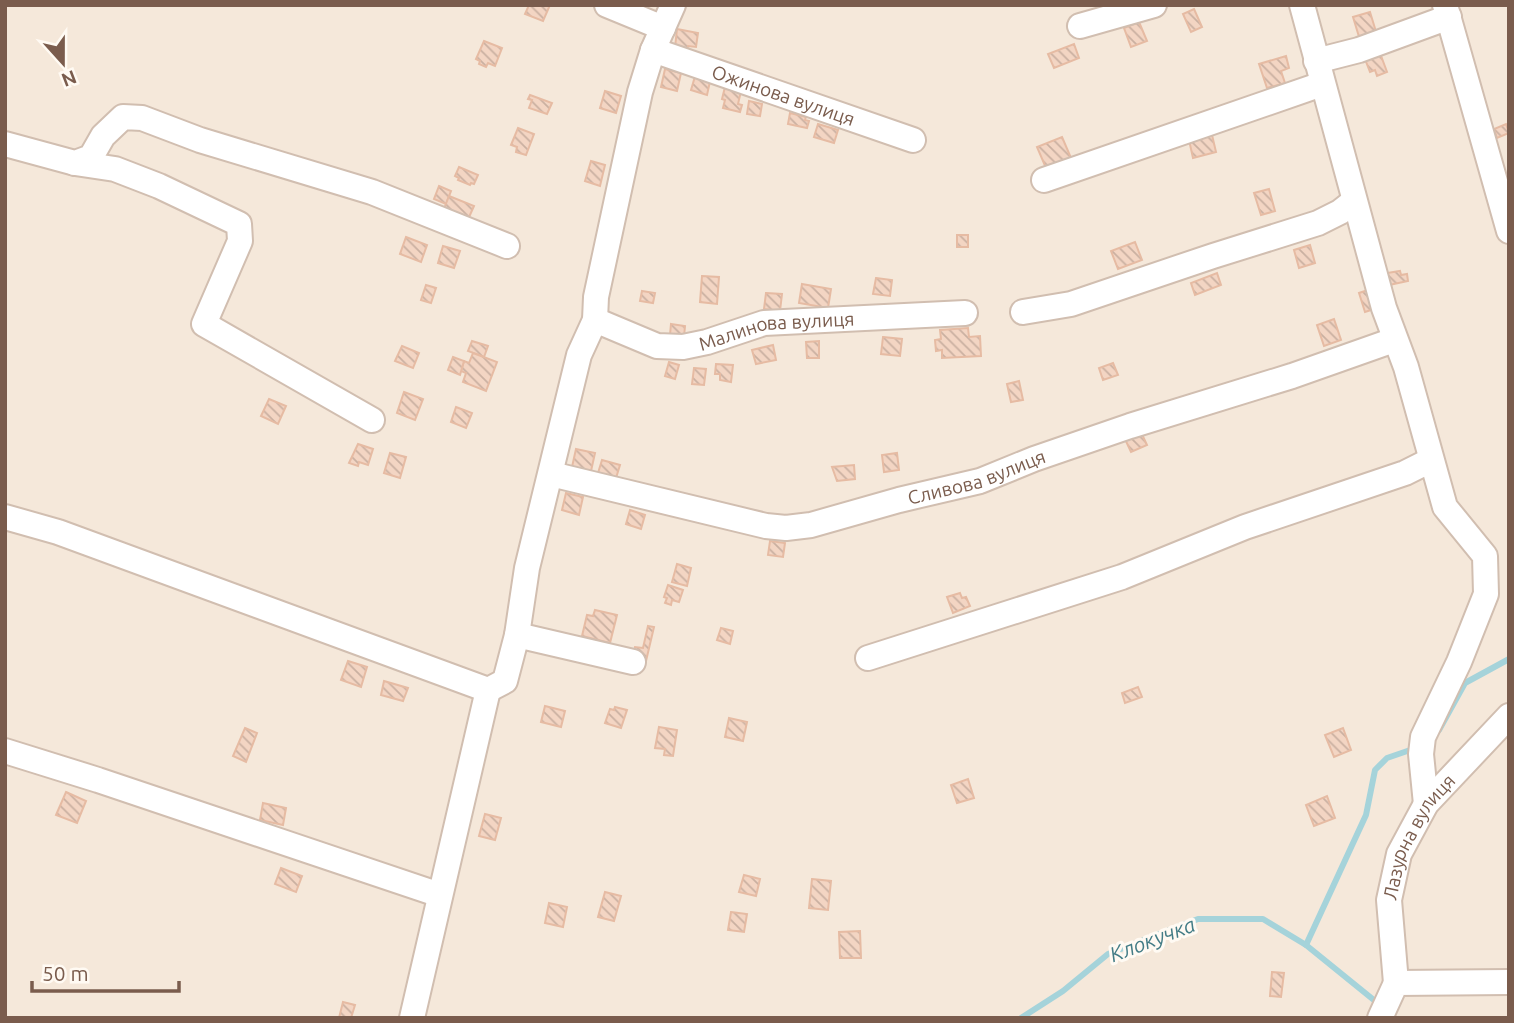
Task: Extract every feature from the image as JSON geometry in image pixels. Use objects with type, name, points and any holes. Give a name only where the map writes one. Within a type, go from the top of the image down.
[{"type":"street","name":"Ожинова вулиця","points":[[607,5],[658,39],[913,140]]},
{"type":"street","points":[[5,517],[58,532],[488,690],[505,681],[517,635],[527,568],[579,355],[595,320],[596,298],[635,111],[658,39],[673,5]]},
{"type":"street","points":[[1080,26],[1154,5]]},
{"type":"street","points":[[1302,5],[1354,201],[1446,507],[1485,556],[1486,594],[1422,746],[1426,804]]},
{"type":"street","points":[[1044,180],[1319,73],[1359,50],[1448,9],[1509,232]]},
{"type":"street","points":[[75,163],[91,157],[103,136],[123,117],[142,118],[200,141],[372,192],[508,246]]},
{"type":"street","points":[[5,144],[75,163],[114,169],[159,186],[239,224],[240,241],[204,324],[372,420]]},
{"type":"street","points":[[1023,312],[1071,304],[1318,223],[1354,201]]},
{"type":"street","name":"Малинова вулиця","points":[[595,320],[657,346],[683,347],[764,323],[965,313]]},
{"type":"street","name":"Сливова вулиця","points":[[551,474],[766,526],[811,526],[899,499],[980,481],[1120,429],[1292,376],[1394,340]]},
{"type":"street","points":[[868,658],[1122,576],[1258,523],[1396,477],[1431,460]]},
{"type":"street","points":[[517,635],[633,662]]},
{"type":"street","points":[[412,1018],[488,690]]},
{"type":"street","name":"Лазурна вулиця","points":[[1509,716],[1426,804],[1399,854],[1389,900],[1388,1001],[1509,982]]},
{"type":"street","points":[[5,751],[98,779],[440,895]]},
{"type":"shaded area","points":[[5,5],[1509,5],[1509,1018],[5,1018]]},
{"type":"building","points":[[529,5],[550,5],[543,21],[525,14]]},
{"type":"building","points":[[1194,9],[1202,27],[1191,32],[1183,14]]},
{"type":"building","points":[[1370,12],[1377,35],[1360,40],[1353,17]]},
{"type":"building","points":[[1139,22],[1147,41],[1131,47],[1124,28]]},
{"type":"building","points":[[677,29],[698,33],[696,47],[688,46],[687,50],[675,48]]},
{"type":"building","points":[[484,41],[502,48],[495,66],[488,63],[486,67],[476,59]]},
{"type":"building","points":[[1074,44],[1079,58],[1054,68],[1048,54]]},
{"type":"building","points":[[1380,53],[1387,72],[1377,76],[1375,70],[1370,72],[1365,59]]},
{"type":"building","points":[[1286,56],[1289,68],[1281,71],[1285,83],[1267,88],[1259,64]]},
{"type":"building","points":[[665,69],[681,73],[677,91],[661,87]]},
{"type":"building","points":[[696,73],[711,77],[707,95],[691,90]]},
{"type":"building","points":[[725,87],[741,91],[738,104],[742,105],[740,112],[723,108]]},
{"type":"building","points":[[605,91],[621,96],[616,113],[600,108]]},
{"type":"building","points":[[530,95],[552,103],[547,114],[529,108],[532,100],[528,99]]},
{"type":"building","points":[[749,101],[762,104],[760,116],[747,114]]},
{"type":"building","points":[[790,113],[806,117],[805,120],[809,121],[807,128],[788,124]]},
{"type":"building","points":[[818,124],[838,130],[834,143],[814,137]]},
{"type":"building","points":[[1506,124],[1509,133],[1497,138],[1494,129]]},
{"type":"building","points":[[518,128],[534,134],[526,155],[516,152],[517,147],[511,145]]},
{"type":"building","points":[[1212,135],[1216,152],[1193,158],[1189,140]]},
{"type":"building","points":[[1062,137],[1071,158],[1046,168],[1037,147]]},
{"type":"building","points":[[591,161],[605,165],[600,186],[585,181]]},
{"type":"building","points":[[459,167],[478,175],[474,184],[458,180],[455,176]]},
{"type":"building","points":[[439,186],[451,191],[446,204],[434,199]]},
{"type":"building","points":[[1269,189],[1275,211],[1261,215],[1254,193]]},
{"type":"building","points":[[449,196],[474,206],[466,224],[442,214]]},
{"type":"building","points":[[957,235],[968,235],[968,247],[957,247]]},
{"type":"building","points":[[406,237],[427,245],[421,262],[400,254]]},
{"type":"building","points":[[1135,242],[1142,260],[1118,269],[1111,251]]},
{"type":"building","points":[[1310,245],[1315,263],[1299,268],[1294,250]]},
{"type":"building","points":[[443,246],[460,251],[454,268],[438,263]]},
{"type":"building","points":[[1400,271],[1401,275],[1407,274],[1408,281],[1389,285],[1387,273]]},
{"type":"building","points":[[1217,273],[1221,285],[1195,295],[1191,283]]},
{"type":"building","points":[[702,276],[719,277],[717,304],[700,302]]},
{"type":"building","points":[[876,278],[892,280],[890,296],[873,294]]},
{"type":"building","points":[[802,284],[831,289],[828,308],[799,303]]},
{"type":"building","points":[[426,285],[436,288],[431,303],[421,300]]},
{"type":"building","points":[[1368,290],[1374,309],[1365,312],[1359,293]]},
{"type":"building","points":[[642,291],[655,293],[653,303],[640,301]]},
{"type":"building","points":[[766,293],[782,294],[780,311],[764,309]]},
{"type":"building","points":[[1334,319],[1341,340],[1324,346],[1317,325]]},
{"type":"building","points":[[671,324],[685,326],[684,337],[670,335]]},
{"type":"building","points":[[968,328],[969,337],[980,336],[981,356],[942,358],[942,350],[936,351],[935,340],[941,339],[940,330]]},
{"type":"building","points":[[883,337],[902,339],[900,356],[881,354]]},
{"type":"building","points":[[472,341],[488,346],[484,357],[468,351]]},
{"type":"building","points":[[819,341],[819,358],[807,358],[806,342]]},
{"type":"building","points":[[773,345],[776,360],[756,364],[752,350]]},
{"type":"building","points":[[402,346],[419,353],[413,368],[395,361]]},
{"type":"building","points":[[473,353],[497,362],[486,391],[463,382],[466,373],[461,371],[464,361],[469,363]]},
{"type":"building","points":[[453,357],[464,361],[460,375],[448,370]]},
{"type":"building","points":[[669,362],[679,365],[675,379],[665,376]]},
{"type":"building","points":[[1113,363],[1118,375],[1103,380],[1099,368]]},
{"type":"building","points":[[716,364],[733,365],[731,382],[720,380],[720,374],[715,374]]},
{"type":"building","points":[[694,368],[706,369],[704,385],[692,384]]},
{"type":"building","points":[[1019,381],[1023,400],[1011,402],[1007,384]]},
{"type":"building","points":[[404,392],[423,399],[415,420],[397,413]]},
{"type":"building","points":[[269,399],[286,406],[278,424],[261,416]]},
{"type":"building","points":[[456,407],[472,413],[466,428],[451,422]]},
{"type":"building","points":[[1140,430],[1147,445],[1131,452],[1124,437]]},
{"type":"building","points":[[358,444],[373,449],[368,465],[349,463]]},
{"type":"building","points":[[576,449],[595,453],[591,471],[572,467]]},
{"type":"building","points":[[390,453],[406,457],[400,478],[384,473]]},
{"type":"building","points":[[897,453],[899,470],[884,472],[882,455]]},
{"type":"building","points":[[602,460],[620,465],[616,478],[598,473]]},
{"type":"building","points":[[854,465],[855,479],[837,481],[832,467]]},
{"type":"building","points":[[566,493],[583,497],[579,515],[562,510]]},
{"type":"building","points":[[630,510],[645,515],[641,529],[626,524]]},
{"type":"building","points":[[770,541],[785,543],[783,557],[768,555]]},
{"type":"building","points":[[677,564],[691,568],[687,586],[672,582]]},
{"type":"building","points":[[668,585],[683,590],[679,602],[672,600],[671,605],[665,603]]},
{"type":"building","points":[[960,593],[962,598],[966,597],[970,606],[953,613],[947,597]]},
{"type":"building","points":[[595,610],[617,615],[610,643],[582,636],[587,615],[593,616]]},
{"type":"building","points":[[648,626],[654,627],[646,661],[633,658],[635,647],[643,648]]},
{"type":"building","points":[[721,628],[733,631],[730,644],[717,640]]},
{"type":"building","points":[[348,661],[367,667],[361,687],[341,680]]},
{"type":"building","points":[[384,681],[408,688],[403,701],[381,695]]},
{"type":"building","points":[[1138,687],[1142,697],[1125,703],[1122,693]]},
{"type":"building","points":[[545,706],[565,711],[561,727],[541,722]]},
{"type":"building","points":[[615,707],[627,710],[621,728],[605,723],[610,709],[614,710]]},
{"type":"building","points":[[729,718],[747,722],[743,741],[725,737]]},
{"type":"building","points":[[659,727],[677,730],[673,756],[664,755],[665,749],[655,748]]},
{"type":"building","points":[[245,728],[257,733],[246,762],[233,756]]},
{"type":"building","points":[[1343,728],[1351,750],[1334,757],[1325,735]]},
{"type":"building","points":[[968,779],[974,798],[957,803],[951,785]]},
{"type":"building","points":[[66,792],[86,801],[77,823],[56,815]]},
{"type":"building","points":[[1327,796],[1335,818],[1314,826],[1306,805]]},
{"type":"building","points":[[263,803],[286,808],[283,825],[260,820]]},
{"type":"building","points":[[485,814],[501,818],[495,840],[479,836]]},
{"type":"building","points":[[281,868],[302,876],[296,892],[275,884]]},
{"type":"building","points":[[744,875],[760,879],[756,896],[739,892]]},
{"type":"building","points":[[812,879],[831,881],[828,910],[809,908]]},
{"type":"building","points":[[605,892],[621,896],[614,921],[598,917]]},
{"type":"building","points":[[549,903],[567,907],[563,927],[545,923]]},
{"type":"building","points":[[731,912],[747,914],[744,932],[728,930]]},
{"type":"building","points":[[860,931],[861,958],[840,958],[839,932]]},
{"type":"building","points":[[1272,972],[1284,973],[1281,997],[1270,996]]},
{"type":"building","points":[[343,1002],[355,1005],[351,1018],[339,1018]]},
{"type":"waterway","points":[[1439,730],[1465,683],[1509,659]]},
{"type":"waterway","points":[[1306,945],[1366,815],[1375,770],[1387,758],[1416,748]]},
{"type":"waterway","name":"Клокучка","points":[[1021,1018],[1063,991],[1108,954],[1198,919],[1263,919],[1306,945],[1380,1005]]}]
